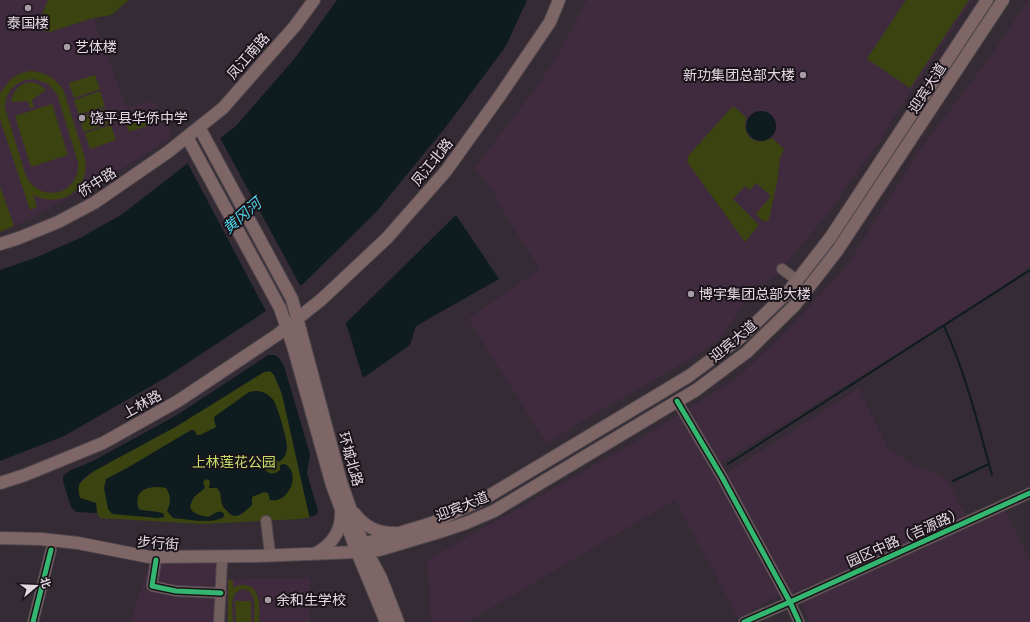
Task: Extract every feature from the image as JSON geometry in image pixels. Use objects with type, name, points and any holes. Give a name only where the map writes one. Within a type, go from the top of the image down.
[{"type":"main road","name":"凤江南路","points":[[199,127],[222,108],[317,0]]},
{"type":"main road","name":"凤江北路","points":[[286,328],[322,299],[386,238],[446,171],[499,98],[550,22],[559,0]]},
{"type":"main road","name":"迎宾大道","points":[[360,548],[432,523],[487,497],[689,376],[740,338],[788,292],[826,243],[987,0]]},
{"type":"main road","name":"迎宾大道","points":[[360,548],[379,550],[466,523],[494,511],[696,390],[747,352],[795,305],[837,251],[1003,0]]},
{"type":"main road","name":"环城北路","points":[[199,127],[292,299],[341,482],[345,507]]},
{"type":"main road","name":"侨中路","points":[[0,244],[58,222],[94,203],[168,152],[199,127]]},
{"type":"main road","name":"环城北路","points":[[187,137],[280,308],[293,346],[332,485],[345,507],[386,622]]},
{"type":"main road","points":[[826,243],[837,251]]},
{"type":"main road","points":[[770,310],[779,320]]},
{"type":"main road","name":"上林路","points":[[0,483],[25,475],[103,442],[178,401],[286,328]]},
{"type":"main road","points":[[713,358],[722,370]]},
{"type":"main road","points":[[644,403],[652,416]]},
{"type":"main road","points":[[315,554],[327,546],[336,536],[345,507],[372,529],[387,533],[404,532]]},
{"type":"main road","name":"步行街","points":[[0,538],[41,539],[78,543],[149,556],[258,556],[315,554],[360,548]]},
{"type":"main road","name":"环城北路","points":[[360,548],[381,578],[398,622]]},
{"type":"street","points":[[782,269],[798,282]]},
{"type":"street","points":[[677,401],[722,477],[800,622]]},
{"type":"street","name":"园区中路（吉源路）","points":[[744,622],[1030,493]]},
{"type":"street","points":[[266,521],[270,554]]},
{"type":"street","points":[[33,622],[51,550]]},
{"type":"street","points":[[156,560],[152,586],[176,591],[221,593]]},
{"type":"street","points":[[220,622],[222,562]]},
{"type":"shaded area","name":"饶平县华侨中学","points":[[0,0],[48,0],[39,22],[50,32],[93,18],[127,108],[154,101],[170,128],[169,139],[135,161],[30,219],[0,232]]},
{"type":"shaded area","points":[[587,0],[972,0],[896,114],[879,143],[844,189],[837,202],[776,276],[756,290],[747,299],[721,338],[687,361],[579,423],[547,444],[468,319],[540,269],[497,202],[493,190],[474,169],[532,93],[557,56]]},
{"type":"shaded area","points":[[1028,0],[1030,0],[1030,266],[1002,288],[721,463],[727,473],[859,388],[888,448],[913,464],[946,479],[969,521],[1005,510],[1030,561],[1030,622],[810,622],[801,603],[961,524],[791,593],[778,596],[738,618],[675,500],[467,622],[431,622],[427,560],[632,444],[737,378],[790,328],[848,264],[919,151],[988,60]]},
{"type":"shaded area","points":[[150,560],[222,562],[219,622],[130,622]]},
{"type":"shaded area","name":"余和生学校","points":[[310,578],[310,622],[227,622],[227,579]]},
{"type":"green space","points":[[48,0],[129,0],[111,15],[93,18],[50,32],[43,31],[39,22]]},
{"type":"green space","points":[[906,0],[969,0],[910,88],[867,59]]},
{"type":"green space","points":[[29,71],[39,72],[52,78],[63,89],[85,158],[83,179],[72,194],[64,198],[54,200],[44,199],[33,195],[37,207],[30,210],[0,119],[0,93],[11,79],[19,74]],"holes":[[[35,79],[48,84],[57,94],[78,162],[77,174],[73,183],[66,189],[48,193],[39,190],[31,183],[25,173],[5,108],[7,96],[10,91],[13,87],[23,81]]]},
{"type":"green space","points":[[95,75],[100,89],[74,98],[69,83]]},
{"type":"green space","points":[[32,82],[40,85],[46,90],[32,100],[34,107],[30,108],[28,101],[11,102],[13,94],[18,88],[24,84]]},
{"type":"green space","points":[[100,91],[105,106],[79,115],[74,100]]},
{"type":"green space","points":[[52,104],[68,155],[31,167],[15,116]]},
{"type":"green space","points":[[733,106],[746,117],[746,130],[751,138],[755,141],[766,141],[772,138],[784,149],[780,158],[777,183],[769,219],[767,221],[763,221],[756,214],[771,196],[756,183],[750,190],[745,186],[733,199],[759,225],[745,242],[687,160],[689,155]]},
{"type":"green space","points":[[105,108],[110,123],[84,132],[79,117]]},
{"type":"green space","points":[[144,116],[147,126],[129,132],[126,123]]},
{"type":"green space","points":[[111,125],[116,140],[90,149],[85,133]]},
{"type":"green space","points":[[0,186],[14,226],[0,232]]},
{"type":"green space","name":"上林莲花公园","points":[[270,371],[274,375],[282,394],[310,517],[300,519],[202,524],[100,518],[97,513],[96,503],[80,498],[78,490],[79,484],[94,471],[177,426],[264,372]]},
{"type":"green space","points":[[228,580],[233,580],[233,588],[241,585],[247,585],[256,592],[259,602],[259,622],[254,622],[253,597],[251,593],[243,589],[238,591],[233,598],[233,622],[228,622]]},
{"type":"green space","points":[[235,601],[251,601],[251,622],[236,622]]},
{"type":"water","name":"黄冈河","points":[[337,0],[527,0],[506,46],[445,128],[377,211],[304,283],[263,313],[165,378],[64,436],[0,461],[0,270],[35,258],[80,238],[121,215],[236,126],[295,58]]},
{"type":"water","points":[[761,111],[767,112],[775,120],[775,132],[767,140],[761,141],[755,140],[747,132],[746,126],[747,120],[755,112]]},
{"type":"water","points":[[456,215],[499,279],[416,326],[410,345],[363,378],[346,323]]},
{"type":"water","points":[[268,355],[275,355],[280,359],[284,366],[310,454],[307,473],[318,511],[316,515],[310,517],[309,515],[282,394],[274,375],[270,371],[264,372],[177,426],[94,471],[83,479],[79,485],[80,498],[96,503],[97,513],[76,512],[71,507],[63,481],[63,476],[69,471],[93,461],[177,415]]},
{"type":"water","name":"上林莲花公园","points":[[256,391],[266,394],[274,401],[280,418],[287,445],[286,453],[279,462],[275,459],[267,460],[265,467],[266,471],[270,473],[275,473],[280,470],[280,465],[285,464],[290,469],[292,481],[291,487],[287,493],[277,500],[270,500],[268,493],[264,492],[252,497],[252,505],[240,515],[234,516],[230,514],[223,506],[219,490],[217,488],[209,488],[210,481],[206,479],[203,482],[205,488],[194,497],[190,506],[192,511],[199,515],[208,517],[218,512],[222,512],[224,517],[212,521],[173,518],[167,511],[170,496],[166,488],[160,487],[144,490],[140,493],[137,502],[139,509],[155,511],[164,514],[164,517],[158,518],[112,514],[108,509],[104,488],[106,479],[191,430],[194,430],[197,435],[200,435],[216,427],[214,417],[249,392]]},
{"type":"pier","points":[[219,136],[301,287],[267,313],[187,162]]},
{"type":"waterway","points":[[728,464],[1030,270]]},
{"type":"waterway","points":[[944,326],[959,362],[992,475]]},
{"type":"waterway","points":[[953,481],[989,464]]},
{"type":"cycle path","points":[[677,401],[722,477],[790,602],[799,622]]},
{"type":"cycle path","points":[[744,622],[1030,493]]},
{"type":"cycle path","points":[[33,622],[51,550]]},
{"type":"cycle path","points":[[156,560],[152,586],[176,591],[221,593]]},
{"type":"place","name":"泰国楼","points":[[28,8]]},
{"type":"place","name":"艺体楼","points":[[67,47]]},
{"type":"place","name":"新功集团总部大楼","points":[[803,75]]},
{"type":"place","name":"饶平县华侨中学","points":[[82,118]]},
{"type":"place","name":"博宇集团总部大楼","points":[[691,294]]},
{"type":"place","name":"余和生学校","points":[[268,600]]}]
